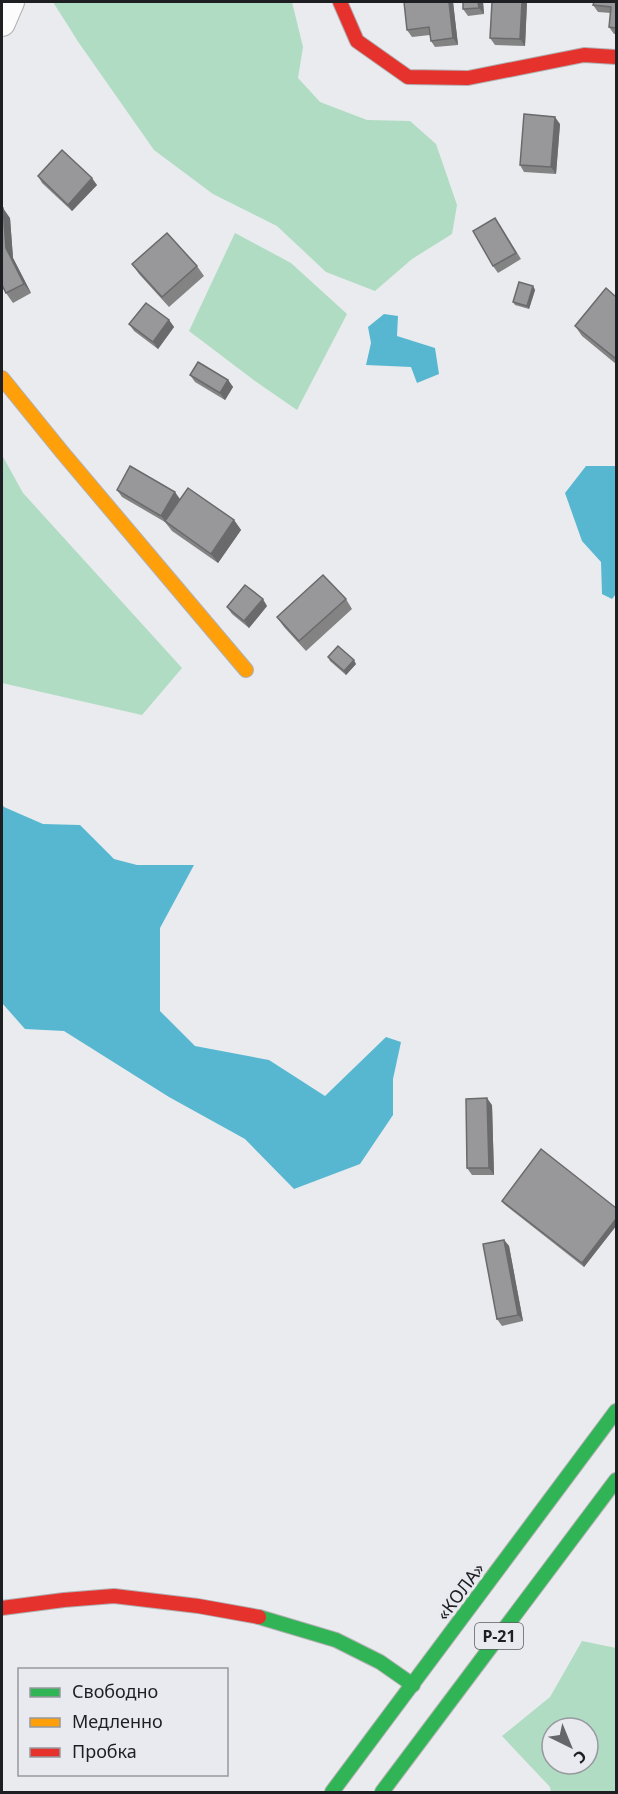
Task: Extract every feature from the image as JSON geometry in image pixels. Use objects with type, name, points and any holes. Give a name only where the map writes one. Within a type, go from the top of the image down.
[{"type":"main road","points":[[340,2],[357,41],[408,77],[468,78],[584,55],[616,57]]},
{"type":"main road","points":[[2,378],[45,433],[197,609],[246,670]]},
{"type":"main road","name":"«КОЛА»","points":[[332,1792],[616,1411]]},
{"type":"main road","name":"Р-21","points":[[382,1792],[616,1480]]},
{"type":"main road","points":[[2,1608],[64,1599],[114,1596],[198,1606],[267,1619],[336,1640],[380,1662],[413,1685]]},
{"type":"street","points":[[2,24],[11,2]]},
{"type":"green space","points":[[53,2],[292,2],[303,47],[298,78],[320,102],[367,120],[410,121],[436,144],[457,205],[452,234],[412,259],[375,291],[326,272],[277,226],[213,194],[154,150]]},
{"type":"green space","points":[[235,233],[291,263],[347,314],[297,410],[189,331]]},
{"type":"green space","points":[[2,455],[23,493],[182,668],[142,715],[2,683]]},
{"type":"green space","points":[[582,1641],[616,1648],[616,1792],[551,1792],[550,1787],[502,1736],[550,1697]]},
{"type":"water","points":[[384,314],[398,316],[397,336],[435,348],[439,374],[417,383],[411,367],[366,365],[371,343],[368,327]]},
{"type":"water","points":[[586,466],[616,466],[616,594],[612,599],[602,594],[601,562],[582,541],[565,493]]},
{"type":"water","points":[[2,804],[4,807],[43,824],[80,825],[114,859],[137,865],[194,865],[160,928],[160,1011],[195,1046],[269,1060],[325,1096],[386,1037],[401,1042],[393,1079],[393,1115],[360,1164],[294,1189],[245,1139],[169,1097],[64,1031],[25,1029],[2,1003]]},
{"type":"building","points":[[404,2],[449,2],[453,38],[431,41],[429,27],[407,30]]},
{"type":"building","points":[[463,2],[478,2],[479,8],[463,9]]},
{"type":"building","points":[[492,2],[522,2],[520,39],[490,38]]},
{"type":"building","points":[[594,2],[616,2],[616,28],[609,27],[611,7],[593,5]]},
{"type":"building","points":[[524,114],[555,117],[551,167],[520,165]]},
{"type":"building","points":[[62,150],[92,178],[68,205],[38,176]]},
{"type":"building","points":[[2,208],[6,248],[24,284],[6,293],[2,285]]},
{"type":"building","points":[[495,218],[516,253],[493,266],[473,231]]},
{"type":"building","points":[[167,233],[197,266],[162,297],[132,264]]},
{"type":"building","points":[[519,282],[533,286],[527,306],[513,302]]},
{"type":"building","points":[[606,288],[616,297],[615,358],[575,326]]},
{"type":"building","points":[[146,303],[169,320],[153,342],[129,324]]},
{"type":"building","points":[[198,362],[228,380],[220,393],[190,375]]},
{"type":"building","points":[[130,466],[175,492],[161,516],[117,490]]},
{"type":"building","points":[[188,488],[234,520],[211,554],[165,521]]},
{"type":"building","points":[[323,575],[346,599],[299,641],[277,617]]},
{"type":"building","points":[[245,585],[263,599],[244,621],[227,607]]},
{"type":"building","points":[[338,646],[354,660],[344,671],[328,657]]},
{"type":"building","points":[[487,1098],[489,1168],[467,1168],[466,1099]]},
{"type":"building","points":[[541,1149],[616,1208],[616,1219],[582,1263],[502,1201]]},
{"type":"building","points":[[504,1240],[518,1315],[497,1319],[483,1244]]},
{"type":"traffic: fast","points":[[332,1792],[616,1411]]},
{"type":"traffic: fast","points":[[382,1792],[616,1480]]},
{"type":"traffic: fast","points":[[259,1617],[336,1640],[380,1662],[413,1685]]},
{"type":"traffic: slow","points":[[2,378],[246,670]]},
{"type":"traffic: jam","points":[[340,2],[357,41],[408,77],[468,78],[584,55],[616,57]]},
{"type":"traffic: jam","points":[[2,1608],[114,1596],[198,1606],[259,1617]]}]
